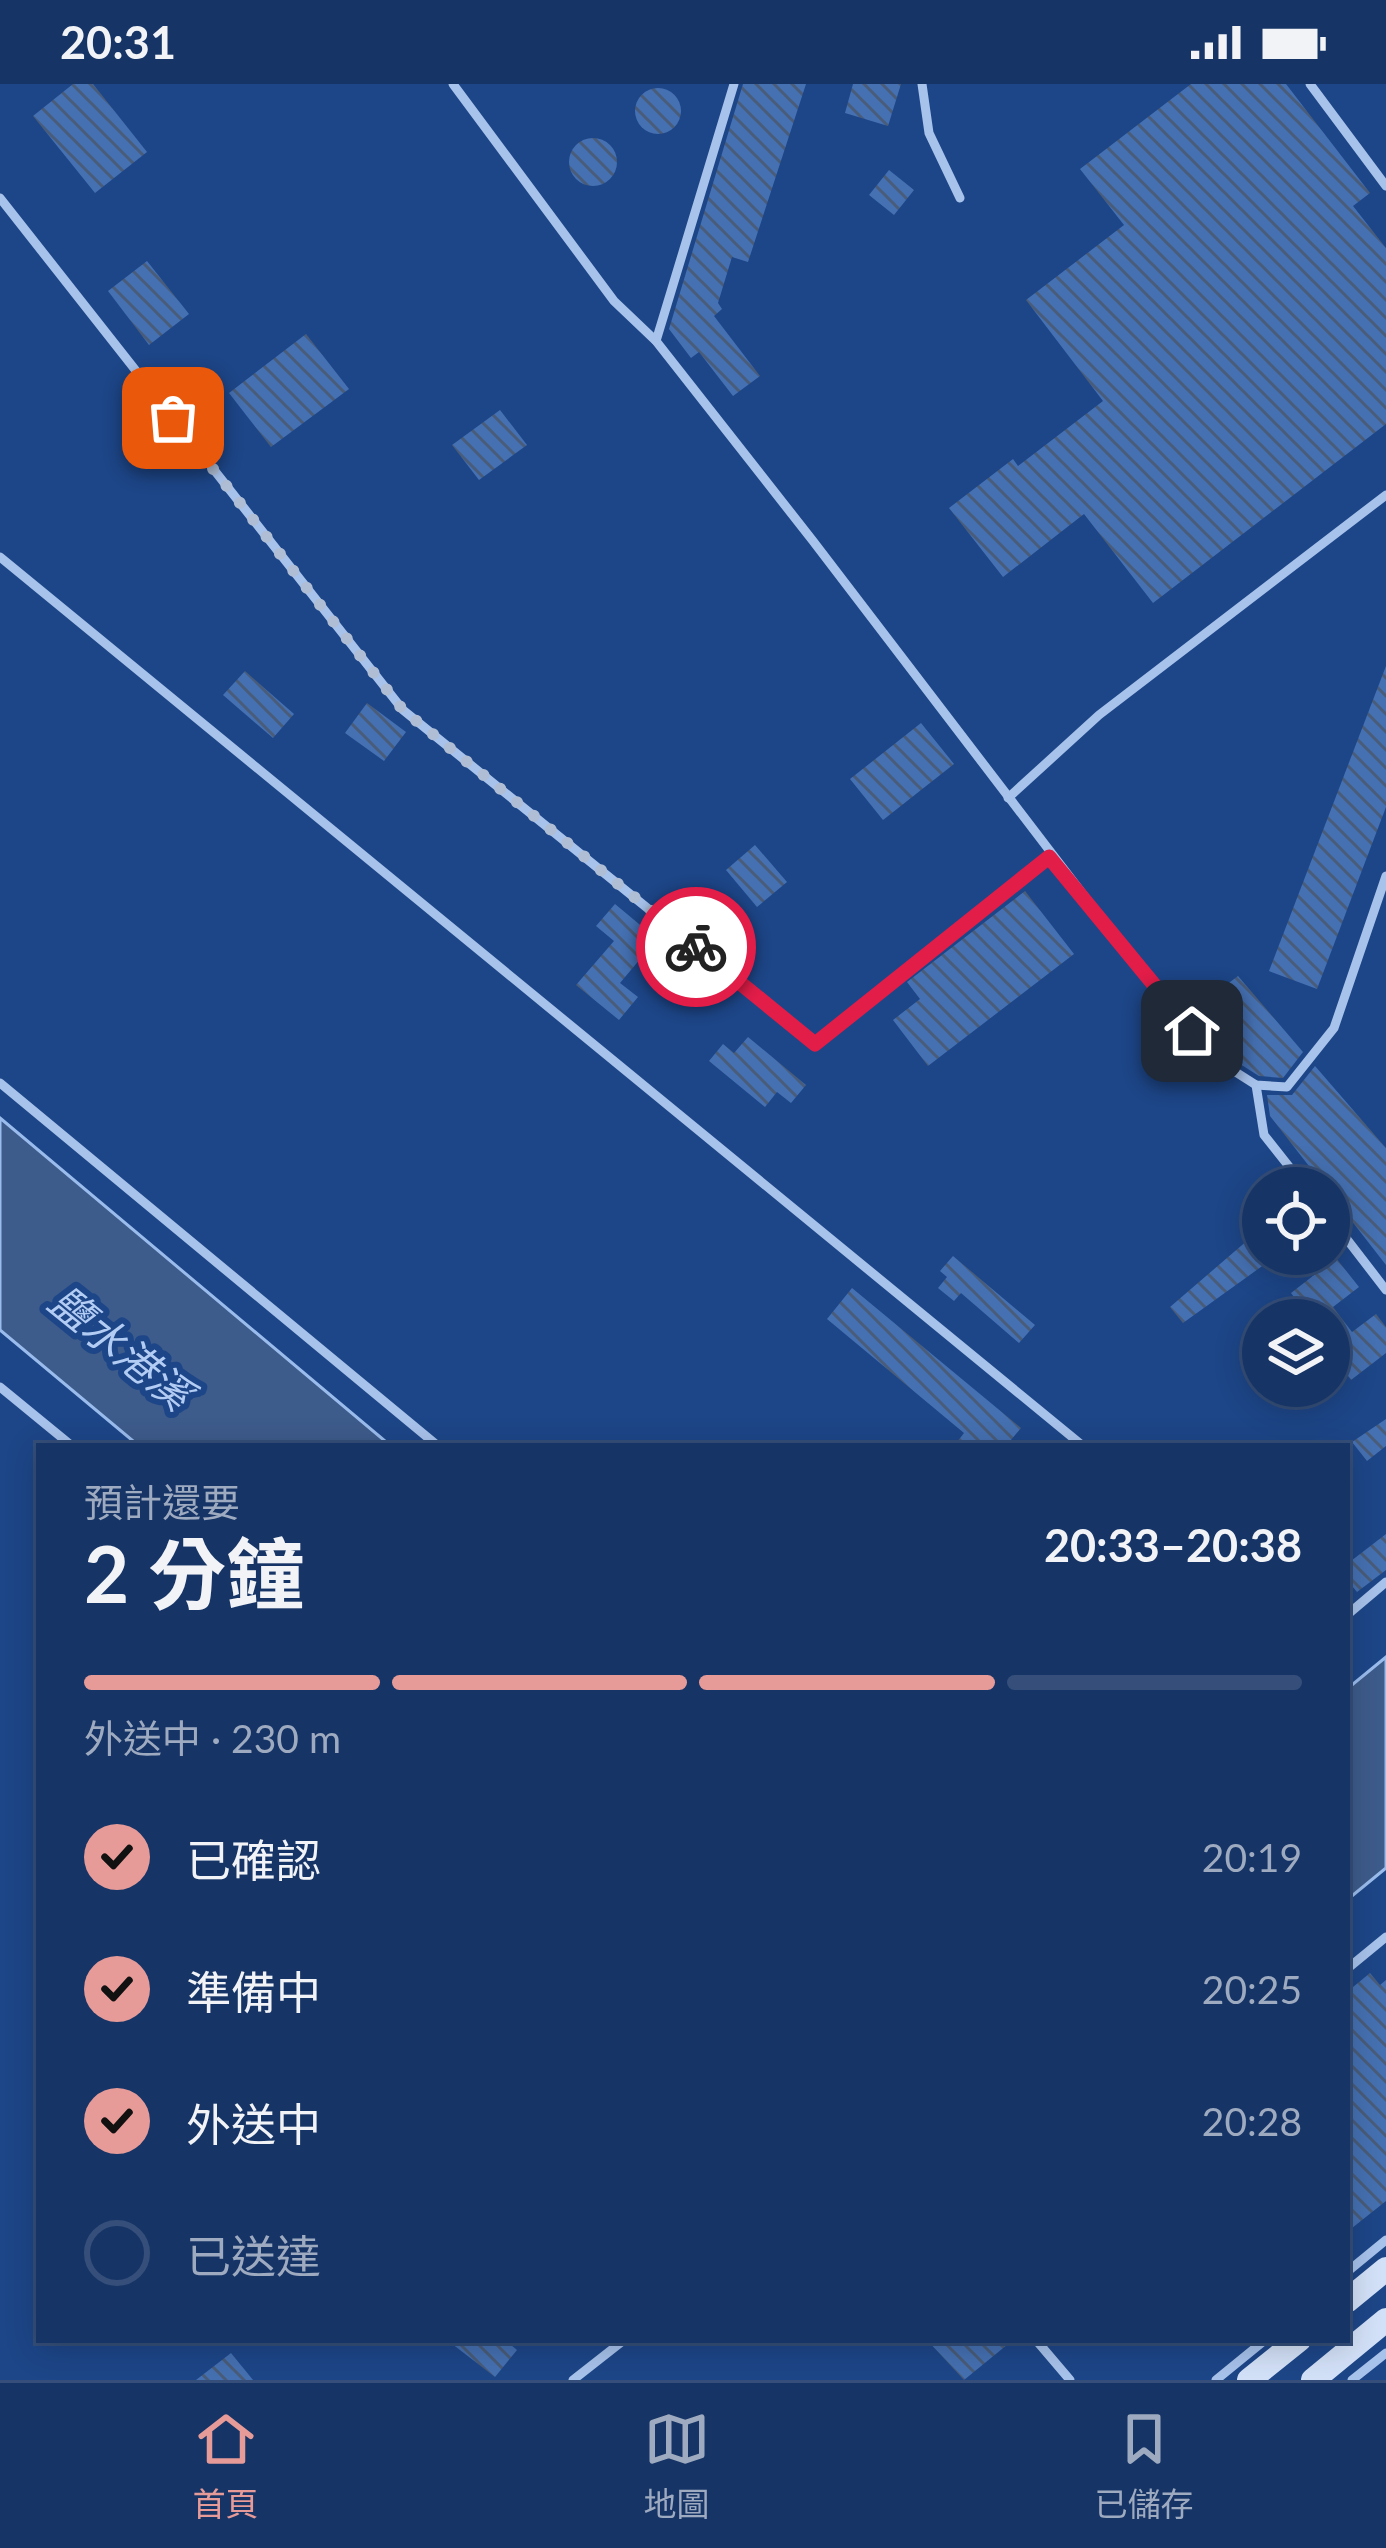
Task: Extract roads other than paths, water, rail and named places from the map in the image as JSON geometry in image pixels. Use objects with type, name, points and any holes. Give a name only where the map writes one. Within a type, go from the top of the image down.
[{"type":"street","points":[[1350,2299],[1381,2282]]},
{"type":"street","points":[[1313,2380],[1386,2320]]},
{"type":"street","points":[[1249,2380],[1294,2343]]},
{"type":"lane","points":[[453,84],[614,302],[656,341],[1049,857],[1222,1064],[1256,1085],[1287,1087],[1334,1028],[1386,876]]},
{"type":"lane","points":[[656,341],[734,84]]},
{"type":"lane","points":[[922,84],[928,133],[960,198]]},
{"type":"lane","points":[[1310,84],[1386,186]]},
{"type":"lane","points":[[0,198],[403,710],[815,1044],[1049,857]]},
{"type":"lane","points":[[1008,798],[1100,715],[1386,495]]},
{"type":"lane","points":[[0,557],[1079,1443]]},
{"type":"lane","points":[[0,1083],[435,1443]]},
{"type":"lane","points":[[1256,1085],[1264,1135],[1289,1167]]},
{"type":"lane","points":[[1350,1243],[1386,1290]]},
{"type":"lane","points":[[0,1387],[68,1443]]},
{"type":"lane","points":[[1350,1613],[1386,1582]]},
{"type":"lane","points":[[1350,1967],[1386,1937]]},
{"type":"lane","points":[[1350,2270],[1386,2240]]},
{"type":"lane","points":[[573,2380],[620,2343]]},
{"type":"lane","points":[[1039,2343],[1070,2380]]},
{"type":"lane","points":[[1216,2380],[1261,2343]]},
{"type":"lane","points":[[1352,2380],[1386,2354]]},
{"type":"water","name":"鹽水港溪","points":[[0,1118],[387,1443],[135,1443],[0,1330]]},
{"type":"water","points":[[1386,1657],[1386,1868],[1350,1898],[1350,1687]]}]
